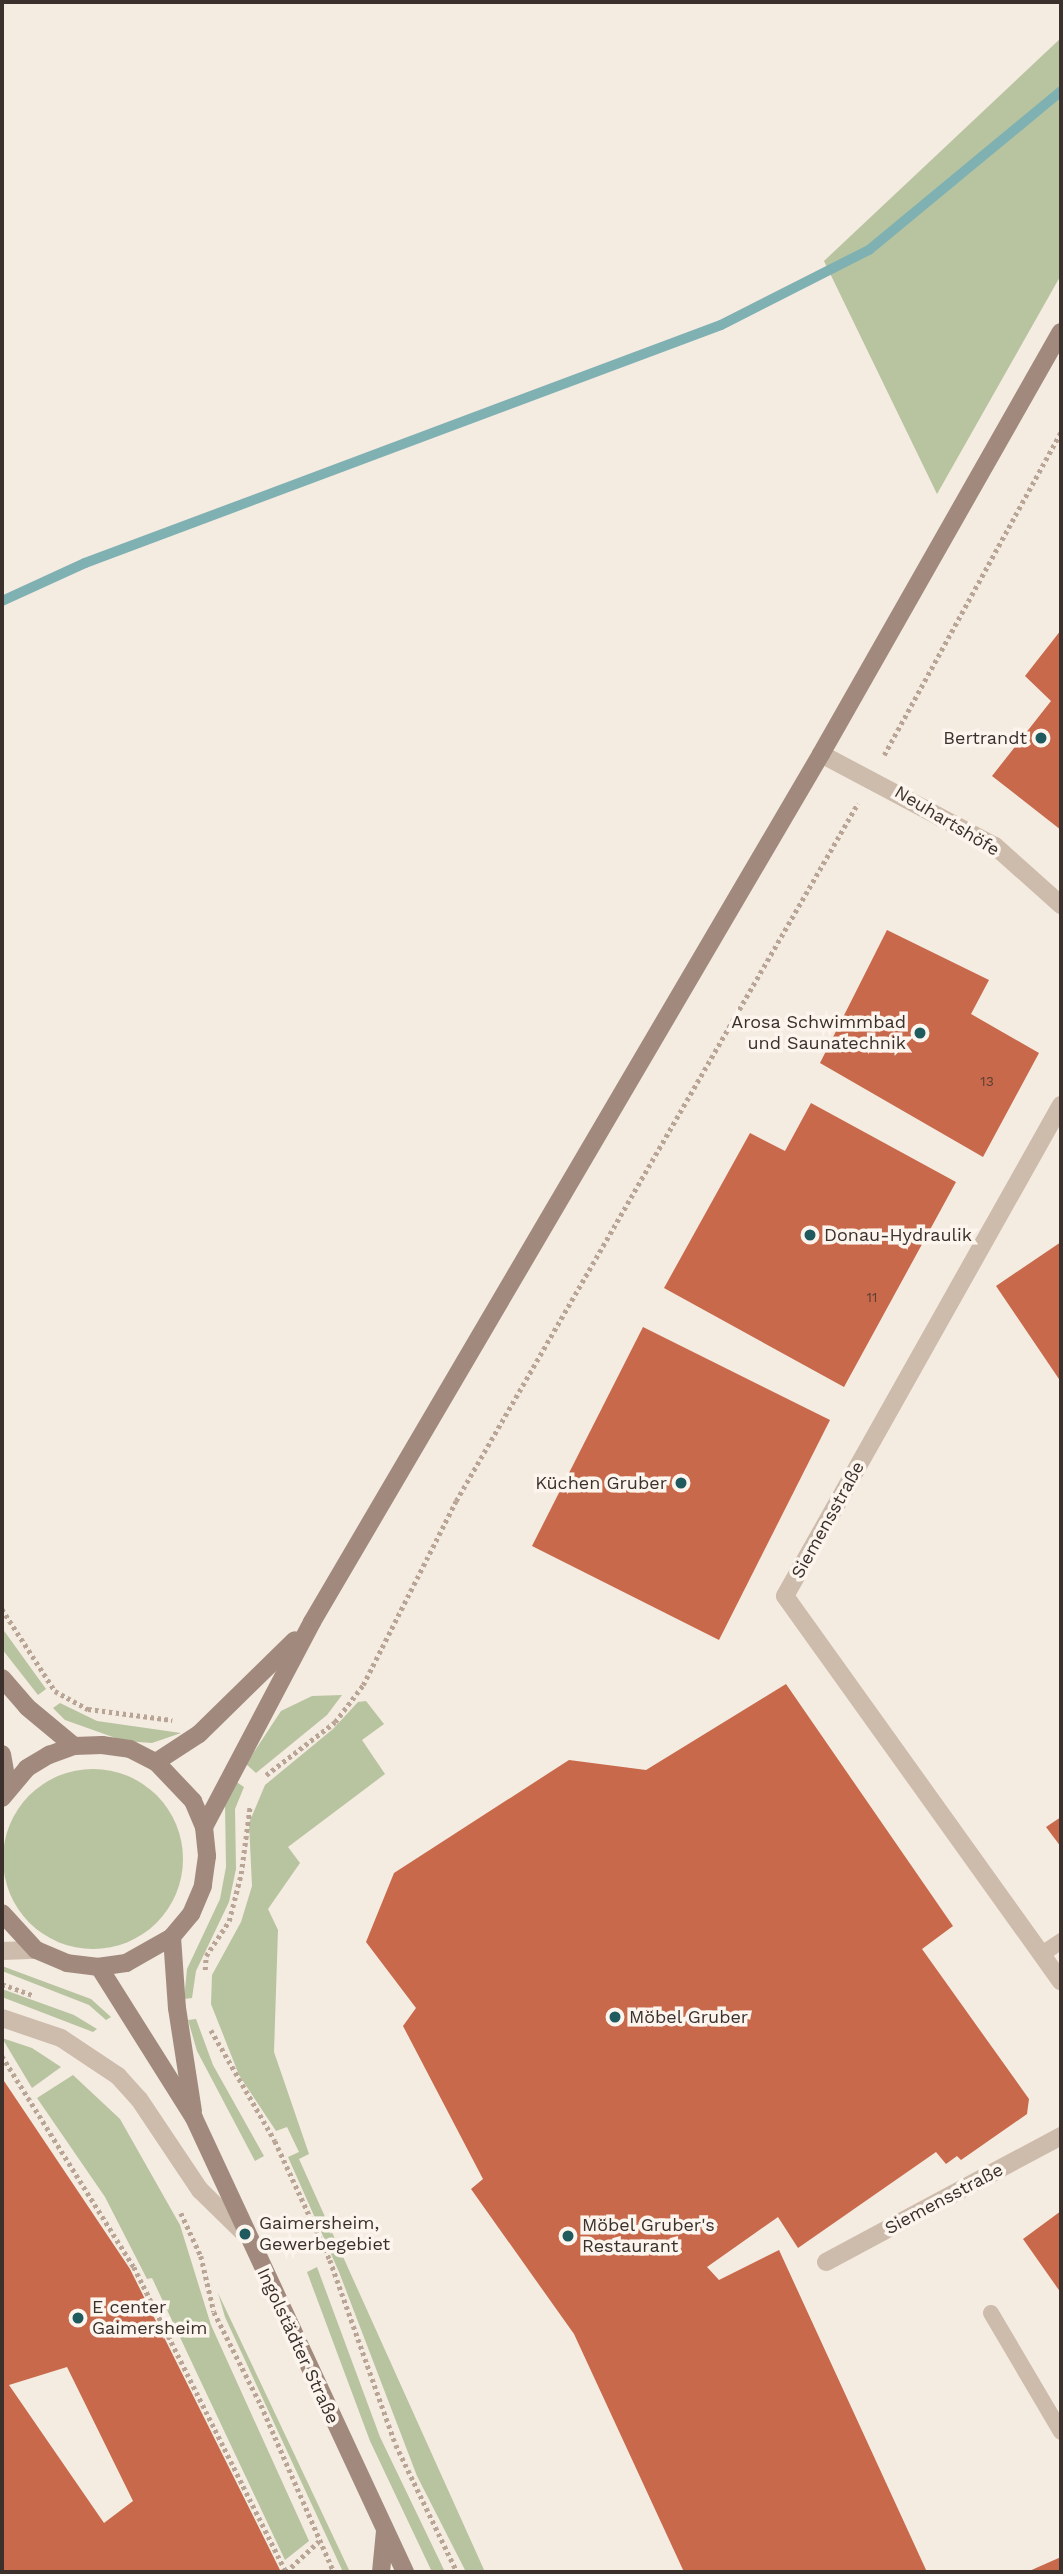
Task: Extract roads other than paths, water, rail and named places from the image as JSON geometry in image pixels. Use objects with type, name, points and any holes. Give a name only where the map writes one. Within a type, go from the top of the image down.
[{"type":"main road","points":[[204,1827],[234,1763],[312,1622],[821,754],[1061,332]]},
{"type":"main road","points":[[156,1762],[199,1734],[259,1680],[312,1622]]},
{"type":"main road","points":[[2,1678],[27,1707],[74,1746]]},
{"type":"main road","points":[[2,1913],[36,1950],[66,1963],[99,1967],[126,1963],[172,1937],[191,1914],[203,1886],[207,1856],[204,1827],[177,1779],[156,1762],[130,1749],[74,1746],[49,1755],[5,1792]]},
{"type":"main road","points":[[2,1754],[5,1792]]},
{"type":"main road","name":"Ingolstädter Straße","points":[[172,1937],[177,2008],[194,2118]]},
{"type":"main road","name":"Ingolstädter Straße","points":[[99,1967],[194,2118],[245,2234],[405,2572]]},
{"type":"main road","points":[[381,2572],[385,2531]]},
{"type":"street","name":"Neuhartshöfe","points":[[821,754],[872,777],[995,846],[1061,905]]},
{"type":"street","name":"Siemensstraße","points":[[1061,1105],[785,1596],[1061,1981]]},
{"type":"street","points":[[2,1951],[36,1950]]},
{"type":"street","points":[[2,2018],[61,2038],[118,2076],[139,2099],[200,2190],[245,2234]]},
{"type":"street","name":"Siemensstraße","points":[[826,2262],[1061,2136]]},
{"type":"lane","points":[[1042,1954],[1061,1941]]},
{"type":"lane","points":[[991,2313],[1061,2432]]},
{"type":"waterway","points":[[2,601],[85,563],[721,325],[869,250],[1061,91]]},
{"type":"place","name":"Bertrandt","points":[[1041,738]]},
{"type":"place","name":"Arosa Schwimmbad und Saunatechnik","points":[[920,1033]]},
{"type":"place","name":"Donau-Hydraulik","points":[[810,1235]]},
{"type":"place","name":"Küchen Gruber","points":[[681,1483]]},
{"type":"place","name":"Möbel Gruber","points":[[615,2017]]},
{"type":"place","name":"Gaimersheim, Gewerbegebiet","points":[[245,2234]]},
{"type":"place","name":"Möbel Gruber's Restaurant","points":[[568,2236]]},
{"type":"place","name":"E center Gaimersheim","points":[[78,2318]]}]
